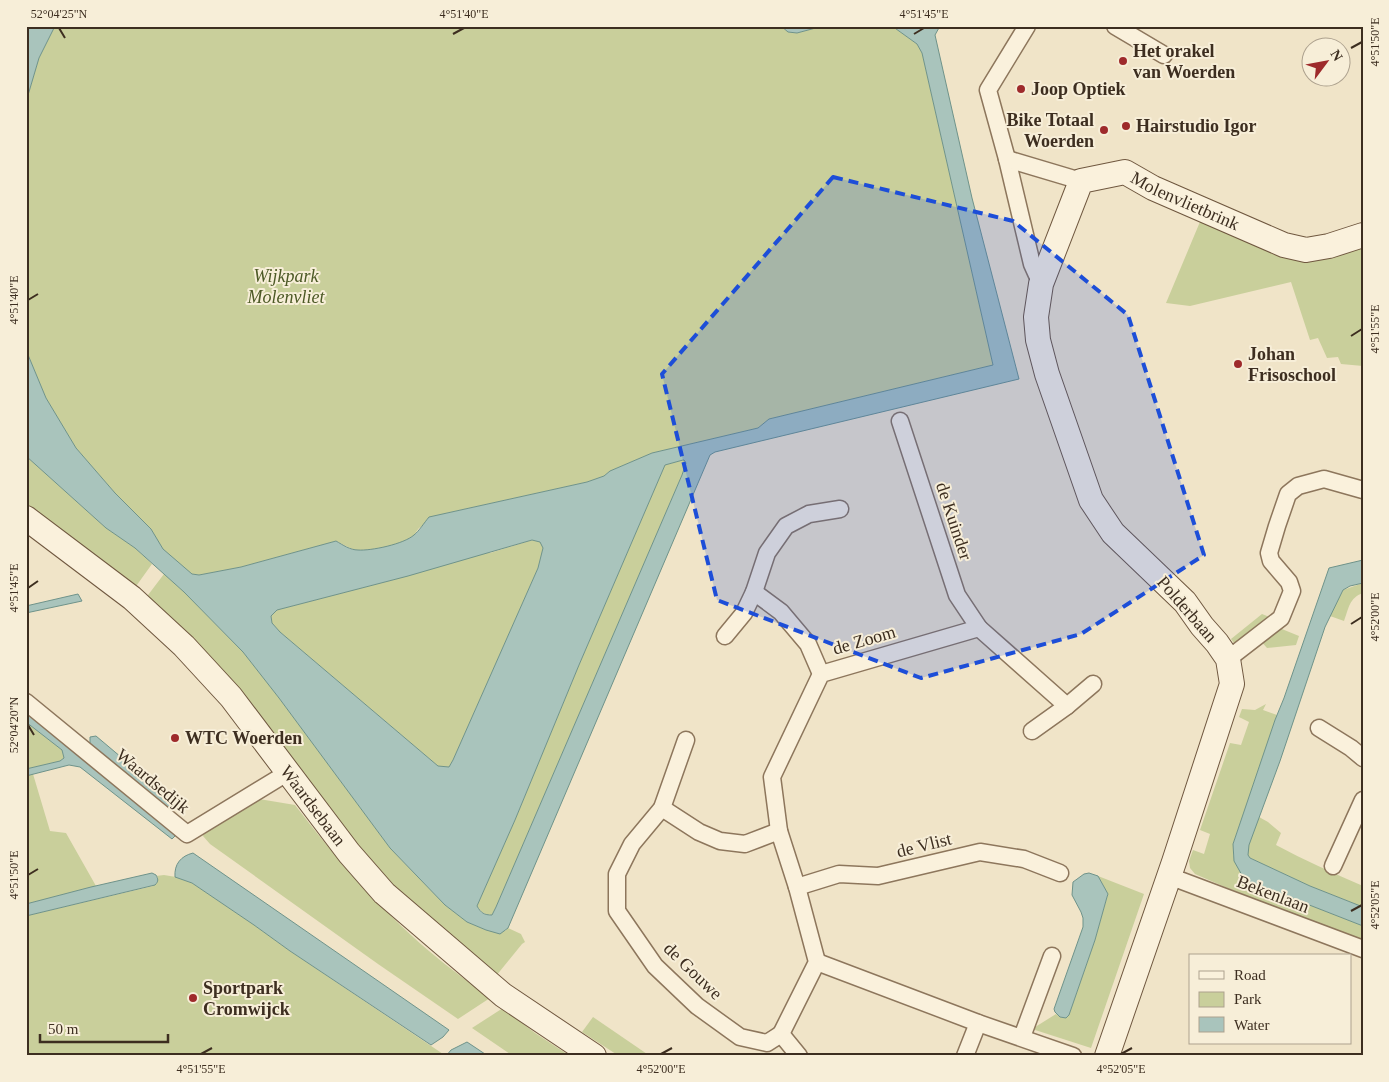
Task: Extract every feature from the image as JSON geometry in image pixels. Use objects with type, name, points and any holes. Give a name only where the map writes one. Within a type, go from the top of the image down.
[{"type":"street","points":[[1027,26],[988,90],[1007,159],[1032,264],[1041,284]]},
{"type":"street","points":[[1115,26],[1164,55]]},
{"type":"street","name":"Molenvlietbrink","points":[[1007,159],[1081,181],[1125,172],[1154,188],[1284,245],[1306,250],[1328,246],[1363,235]]},
{"type":"street","name":"Polderbaan","points":[[1081,181],[1041,284],[1036,317],[1038,340],[1047,374],[1091,500],[1113,533],[1185,602],[1228,659],[1232,684],[1107,1056]]},
{"type":"street","name":"de Kuinder","points":[[900,421],[957,595],[979,628]]},
{"type":"street","points":[[1228,659],[1281,618],[1292,592],[1289,582],[1271,561],[1269,553],[1288,494],[1298,486],[1324,479],[1363,490]]},
{"type":"street","points":[[725,636],[744,613],[754,592],[767,553],[786,526],[809,514],[840,509]]},
{"type":"street","name":"Waardsebaan","points":[[26,518],[132,598],[184,646],[231,697],[349,853],[384,893],[503,995],[594,1056]]},
{"type":"street","points":[[754,592],[781,612],[808,644],[821,674]]},
{"type":"street","points":[[979,628],[1067,706]]},
{"type":"street","name":"de Zoom","points":[[817,962],[797,888],[778,831],[772,777],[821,674],[979,628]]},
{"type":"street","points":[[1032,730],[1067,706],[1093,684]]},
{"type":"street","name":"Waardsedijk","points":[[26,702],[187,834],[287,773]]},
{"type":"street","points":[[1318,728],[1351,748],[1363,758]]},
{"type":"street","name":"de Gouwe","points":[[686,740],[662,808],[632,844],[617,874],[617,911],[655,966],[697,1006],[740,1037],[767,1043],[781,1034]]},
{"type":"street","points":[[1332,866],[1363,800]]},
{"type":"street","points":[[662,808],[699,832],[720,841],[745,844],[778,831]]},
{"type":"street","name":"de Vlist","points":[[797,888],[839,874],[878,876],[980,852],[1024,859],[1060,873]]},
{"type":"street","name":"Bekenlaan","points":[[1169,876],[1363,949]]},
{"type":"street","points":[[1022,1037],[1052,956]]},
{"type":"street","points":[[799,1056],[781,1034],[817,962],[978,1023],[1073,1056]]},
{"type":"street","points":[[965,1056],[978,1023]]},
{"type":"highlighted area","points":[[833,177],[1013,221],[1128,315],[1204,555],[1081,634],[921,678],[717,600],[662,374]]},
{"type":"green space","name":"Wijkpark Molenvliet","points":[[55,26],[781,26],[788,32],[797,33],[823,26],[892,26],[917,44],[922,53],[993,365],[769,419],[758,428],[652,453],[587,482],[447,513],[419,528],[414,535],[490,553],[532,540],[541,542],[543,548],[538,568],[453,760],[449,767],[438,766],[280,632],[272,623],[271,616],[277,610],[396,579],[359,551],[336,541],[241,567],[199,575],[192,574],[162,549],[151,529],[115,493],[76,448],[46,398],[26,350],[26,102],[39,58]]},
{"type":"green space","points":[[1202,217],[1291,254],[1317,260],[1363,248],[1363,366],[1341,364],[1338,357],[1327,358],[1318,338],[1310,340],[1291,282],[1190,306],[1166,303]]},
{"type":"green space","points":[[26,456],[106,528],[135,548],[152,564],[134,589],[26,507]]},
{"type":"green space","points":[[684,460],[686,463],[682,475],[496,907],[492,915],[485,914],[477,906],[665,465]]},
{"type":"green space","points":[[164,574],[243,652],[390,848],[445,905],[467,922],[486,930],[505,931],[508,928],[521,934],[525,942],[496,976],[405,901],[145,599]]},
{"type":"green space","points":[[1363,583],[1363,593],[1352,601],[1344,621],[1330,616],[1343,590]]},
{"type":"green space","points":[[1262,614],[1272,618],[1236,646],[1231,639]]},
{"type":"green space","points":[[1277,627],[1299,636],[1296,645],[1267,648],[1260,640]]},
{"type":"green space","points":[[1266,704],[1263,710],[1277,715],[1233,844],[1233,855],[1253,885],[1363,926],[1363,941],[1225,887],[1195,874],[1190,868],[1189,861],[1193,850],[1204,854],[1210,834],[1200,830],[1230,743],[1241,745],[1249,722],[1239,717],[1242,709],[1255,710]]},
{"type":"green space","points":[[26,722],[62,750],[64,758],[60,761],[26,769]]},
{"type":"green space","points":[[33,774],[50,831],[66,833],[96,886],[26,904],[26,776]]},
{"type":"green space","points":[[259,799],[295,805],[342,863],[393,918],[437,957],[490,998],[458,1019],[210,844],[203,836],[204,832]]},
{"type":"green space","points":[[1259,817],[1281,833],[1276,845],[1363,886],[1363,907],[1310,886],[1250,858],[1248,855],[1248,845]]},
{"type":"green space","name":"Sportpark Cromwijck","points":[[164,875],[192,883],[446,1056],[26,1056],[26,916],[153,886],[158,878],[156,876]]},
{"type":"green space","points":[[1098,876],[1144,894],[1091,1048],[1032,1029],[1056,1014],[1066,1018],[1069,1015],[1095,940],[1108,894]]},
{"type":"green space","points":[[503,1008],[535,1033],[570,1056],[513,1056],[472,1028]]},
{"type":"green space","points":[[593,1017],[650,1056],[619,1056],[582,1032]]},
{"type":"water","points":[[26,26],[55,26],[39,58],[26,102]]},
{"type":"water","points":[[781,26],[823,26],[797,33],[788,32]]},
{"type":"water","points":[[892,26],[940,26],[935,35],[972,198],[1019,379],[715,452],[710,455],[508,928],[500,934],[467,922],[445,905],[390,848],[243,652],[184,592],[135,548],[106,528],[26,456],[26,350],[46,398],[76,448],[115,493],[151,529],[163,549],[192,574],[199,575],[241,567],[336,541],[355,550],[387,546],[414,535],[429,517],[587,482],[652,453],[758,428],[769,419],[993,365],[922,53],[917,44]],"holes":[[[684,460],[686,463],[496,907],[492,915],[485,914],[477,906],[665,465]],[[532,540],[540,542],[543,548],[538,568],[449,767],[438,766],[280,632],[272,623],[271,616],[277,610],[408,576]]]},
{"type":"water","points":[[1363,560],[1363,583],[1343,590],[1325,627],[1280,761],[1249,845],[1248,855],[1250,858],[1310,886],[1363,907],[1363,926],[1253,885],[1243,877],[1234,861],[1233,844],[1329,568]]},
{"type":"water","points":[[78,594],[82,601],[26,613],[26,606]]},
{"type":"water","points":[[26,712],[174,833],[175,836],[172,839],[80,767],[69,765],[26,776],[26,769],[60,761],[64,758],[62,750],[26,722]]},
{"type":"water","points":[[96,736],[172,800],[173,804],[170,808],[165,807],[90,744],[90,737]]},
{"type":"water","points":[[193,853],[449,1030],[443,1037],[431,1045],[192,883],[175,877],[179,861]]},
{"type":"water","points":[[152,873],[158,879],[155,885],[26,916],[26,904]]},
{"type":"water","points":[[1089,873],[1098,876],[1108,894],[1095,940],[1069,1015],[1066,1018],[1060,1017],[1054,1009],[1083,927],[1081,912],[1072,895],[1073,882],[1084,874]]},
{"type":"water","points":[[467,1042],[488,1056],[446,1056],[451,1050]]},
{"type":"place","name":"Het orakel van Woerden","points":[[1123,61]]},
{"type":"place","name":"Joop Optiek","points":[[1021,89]]},
{"type":"place","name":"Hairstudio Igor","points":[[1126,126]]},
{"type":"place","name":"Bike Totaal Woerden","points":[[1104,130]]},
{"type":"place","name":"Johan Frisoschool","points":[[1238,364]]},
{"type":"place","name":"WTC Woerden","points":[[175,738]]},
{"type":"place","name":"Sportpark Cromwijck","points":[[193,998]]}]
